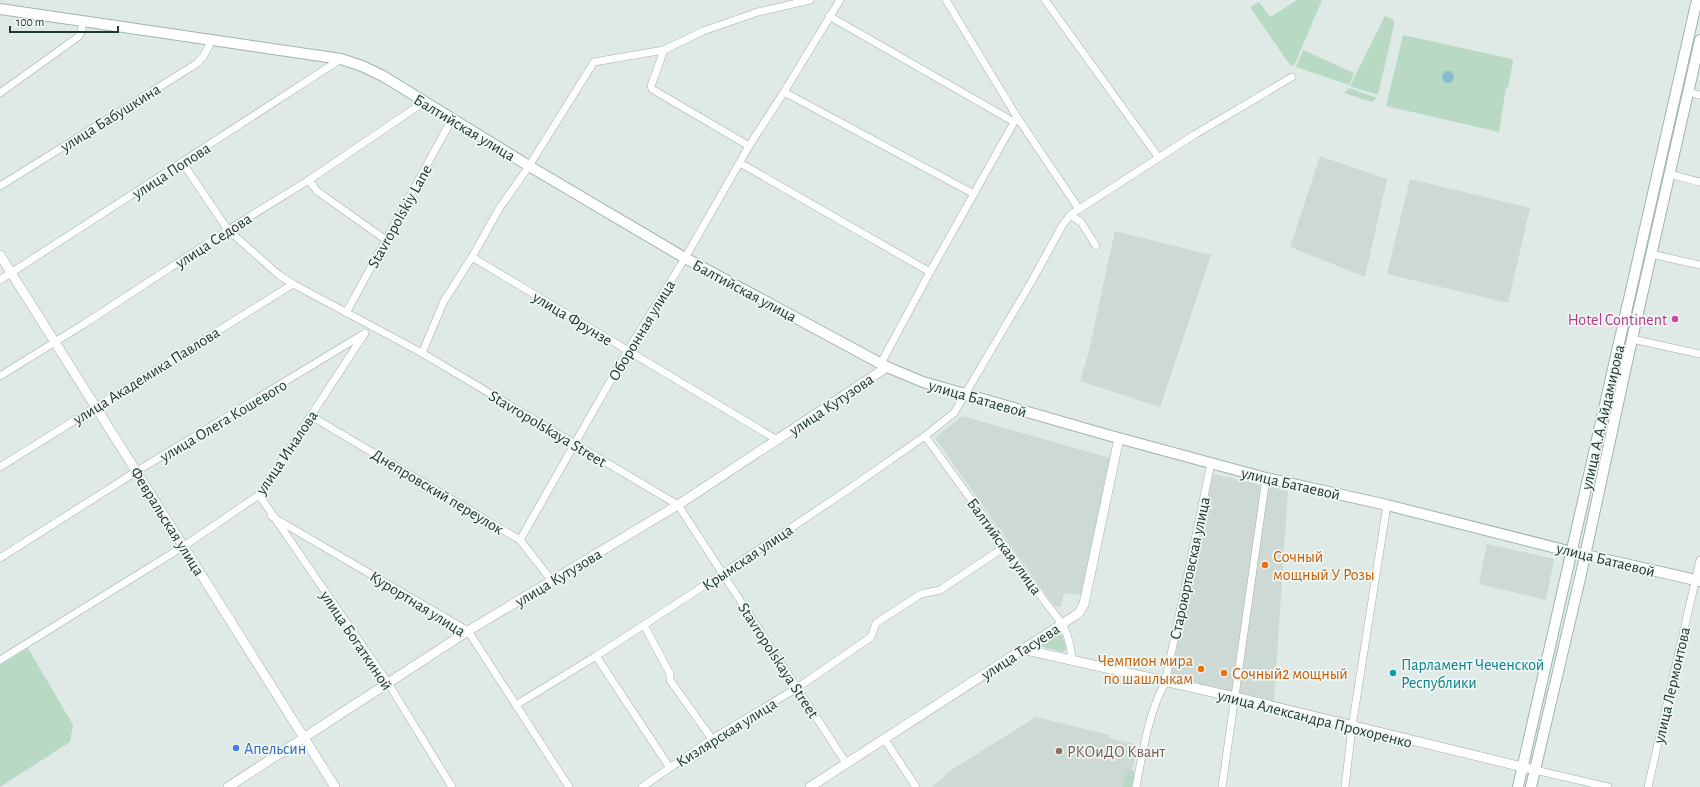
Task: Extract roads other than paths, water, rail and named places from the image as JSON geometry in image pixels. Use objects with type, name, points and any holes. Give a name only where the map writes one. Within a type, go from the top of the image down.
[{"type":"main road","name":"улица А.А.Айдамирова","points":[[1518,787],[1697,0]]},
{"type":"main road","name":"Балтийская улица","points":[[0,9],[341,59],[362,66],[382,76],[529,166],[685,258],[884,365]]},
{"type":"main road","name":"улица А.А.Айдамирова","points":[[1531,787],[1700,40]]},
{"type":"main road","name":"улица Батаевой","points":[[884,365],[923,382],[1210,464],[1387,505],[1572,552],[1698,581]]},
{"type":"street","points":[[422,353],[444,301],[472,257],[499,208],[529,166],[594,62],[664,50],[703,31],[758,12],[810,0]]},
{"type":"street","name":"Оборонная улица","points":[[520,540],[628,350],[685,258],[749,146],[840,0]]},
{"type":"street","points":[[946,0],[1015,119],[1079,209]]},
{"type":"street","points":[[1045,0],[1159,158]]},
{"type":"street","points":[[829,16],[1015,119]]},
{"type":"street","points":[[0,93],[78,37],[81,32],[83,21]]},
{"type":"street","name":"улица Бабушкина","points":[[0,186],[196,64],[203,57],[212,40]]},
{"type":"street","points":[[664,50],[651,86],[652,89],[749,146]]},
{"type":"street","name":"улица Попова","points":[[0,280],[341,59]]},
{"type":"street","points":[[1096,246],[1081,222],[1070,215],[1159,158],[1292,77]]},
{"type":"street","points":[[784,92],[974,194]]},
{"type":"street","points":[[1688,92],[1700,95]]},
{"type":"street","name":"улица Седова","points":[[0,376],[56,342],[228,230],[309,180],[424,102]]},
{"type":"street","name":"Stavropolskiy Lane","points":[[346,313],[452,119]]},
{"type":"street","points":[[884,365],[930,272],[1015,119]]},
{"type":"street","name":"Stavropolskaya Street","points":[[182,162],[228,230],[279,275],[292,284],[422,353],[678,505],[846,763]]},
{"type":"street","points":[[740,162],[930,272]]},
{"type":"street","points":[[1669,174],[1700,182]]},
{"type":"street","points":[[309,180],[317,191],[386,240]]},
{"type":"street","name":"Крымская улица","points":[[516,704],[596,656],[809,516],[924,436],[954,413],[1033,279],[1062,226],[1070,215]]},
{"type":"street","name":"Февральская улица","points":[[0,254],[335,787]]},
{"type":"street","points":[[1651,254],[1700,265]]},
{"type":"street","name":"улица Фрунзе","points":[[472,257],[777,440]]},
{"type":"street","name":"улица Академика Павлова","points":[[0,467],[292,284]]},
{"type":"street","points":[[365,333],[373,327]]},
{"type":"street","name":"улица Иналова","points":[[0,660],[184,546],[259,496],[365,333]]},
{"type":"street","name":"улица Олега Кошевого","points":[[0,558],[137,471],[365,333]]},
{"type":"street","points":[[1632,339],[1700,354]]},
{"type":"street","name":"улица Кутузова","points":[[228,787],[468,631],[678,505],[777,440],[884,365]]},
{"type":"street","name":"Днепровский переулок","points":[[311,416],[520,540],[552,581]]},
{"type":"street","name":"Балтийская улица","points":[[924,436],[1063,624],[1068,634],[1072,661]]},
{"type":"street","name":"улица Тасуева","points":[[810,787],[846,763],[885,740],[1079,613],[1084,604],[1119,438]]},
{"type":"street","name":"Староюртовская улица","points":[[1136,787],[1158,696],[1165,683],[1210,464]]},
{"type":"street","points":[[1222,787],[1266,478]]},
{"type":"street","name":"улица Богаткиной","points":[[259,496],[271,516],[388,683],[452,787]]},
{"type":"street","points":[[1345,787],[1352,727],[1387,505]]},
{"type":"street","name":"Курортная улица","points":[[271,516],[468,631],[569,787]]},
{"type":"street","name":"Кизлярская улица","points":[[642,787],[712,739],[797,688],[871,637],[876,623],[921,594],[940,590],[1006,546]]},
{"type":"street","name":"улица Лермонтова","points":[[1648,787],[1698,581],[1700,560]]},
{"type":"street","points":[[644,625],[670,674],[670,680],[712,739]]},
{"type":"street","name":"улица Александра Прохоренко","points":[[1022,649],[1608,787]]},
{"type":"street","points":[[596,656],[670,768]]},
{"type":"street","points":[[885,740],[916,787]]},
{"type":"water","points":[[1446,71],[1450,71],[1454,77],[1450,83],[1446,83],[1442,79],[1442,75]]},
{"type":"place","name":"Hotel Continent","points":[[1675,319]]},
{"type":"place","name":"Сочный мощный У Розы","points":[[1265,565]]},
{"type":"place","name":"Чемпион мира по шашлыкам","points":[[1201,669]]},
{"type":"place","name":"Сочный2 мощный","points":[[1224,673]]},
{"type":"place","name":"Парламент Чеченской Республики","points":[[1393,673]]},
{"type":"place","name":"Апельсин","points":[[236,748]]},
{"type":"place","name":"РКОиДО Квант","points":[[1059,751]]}]
